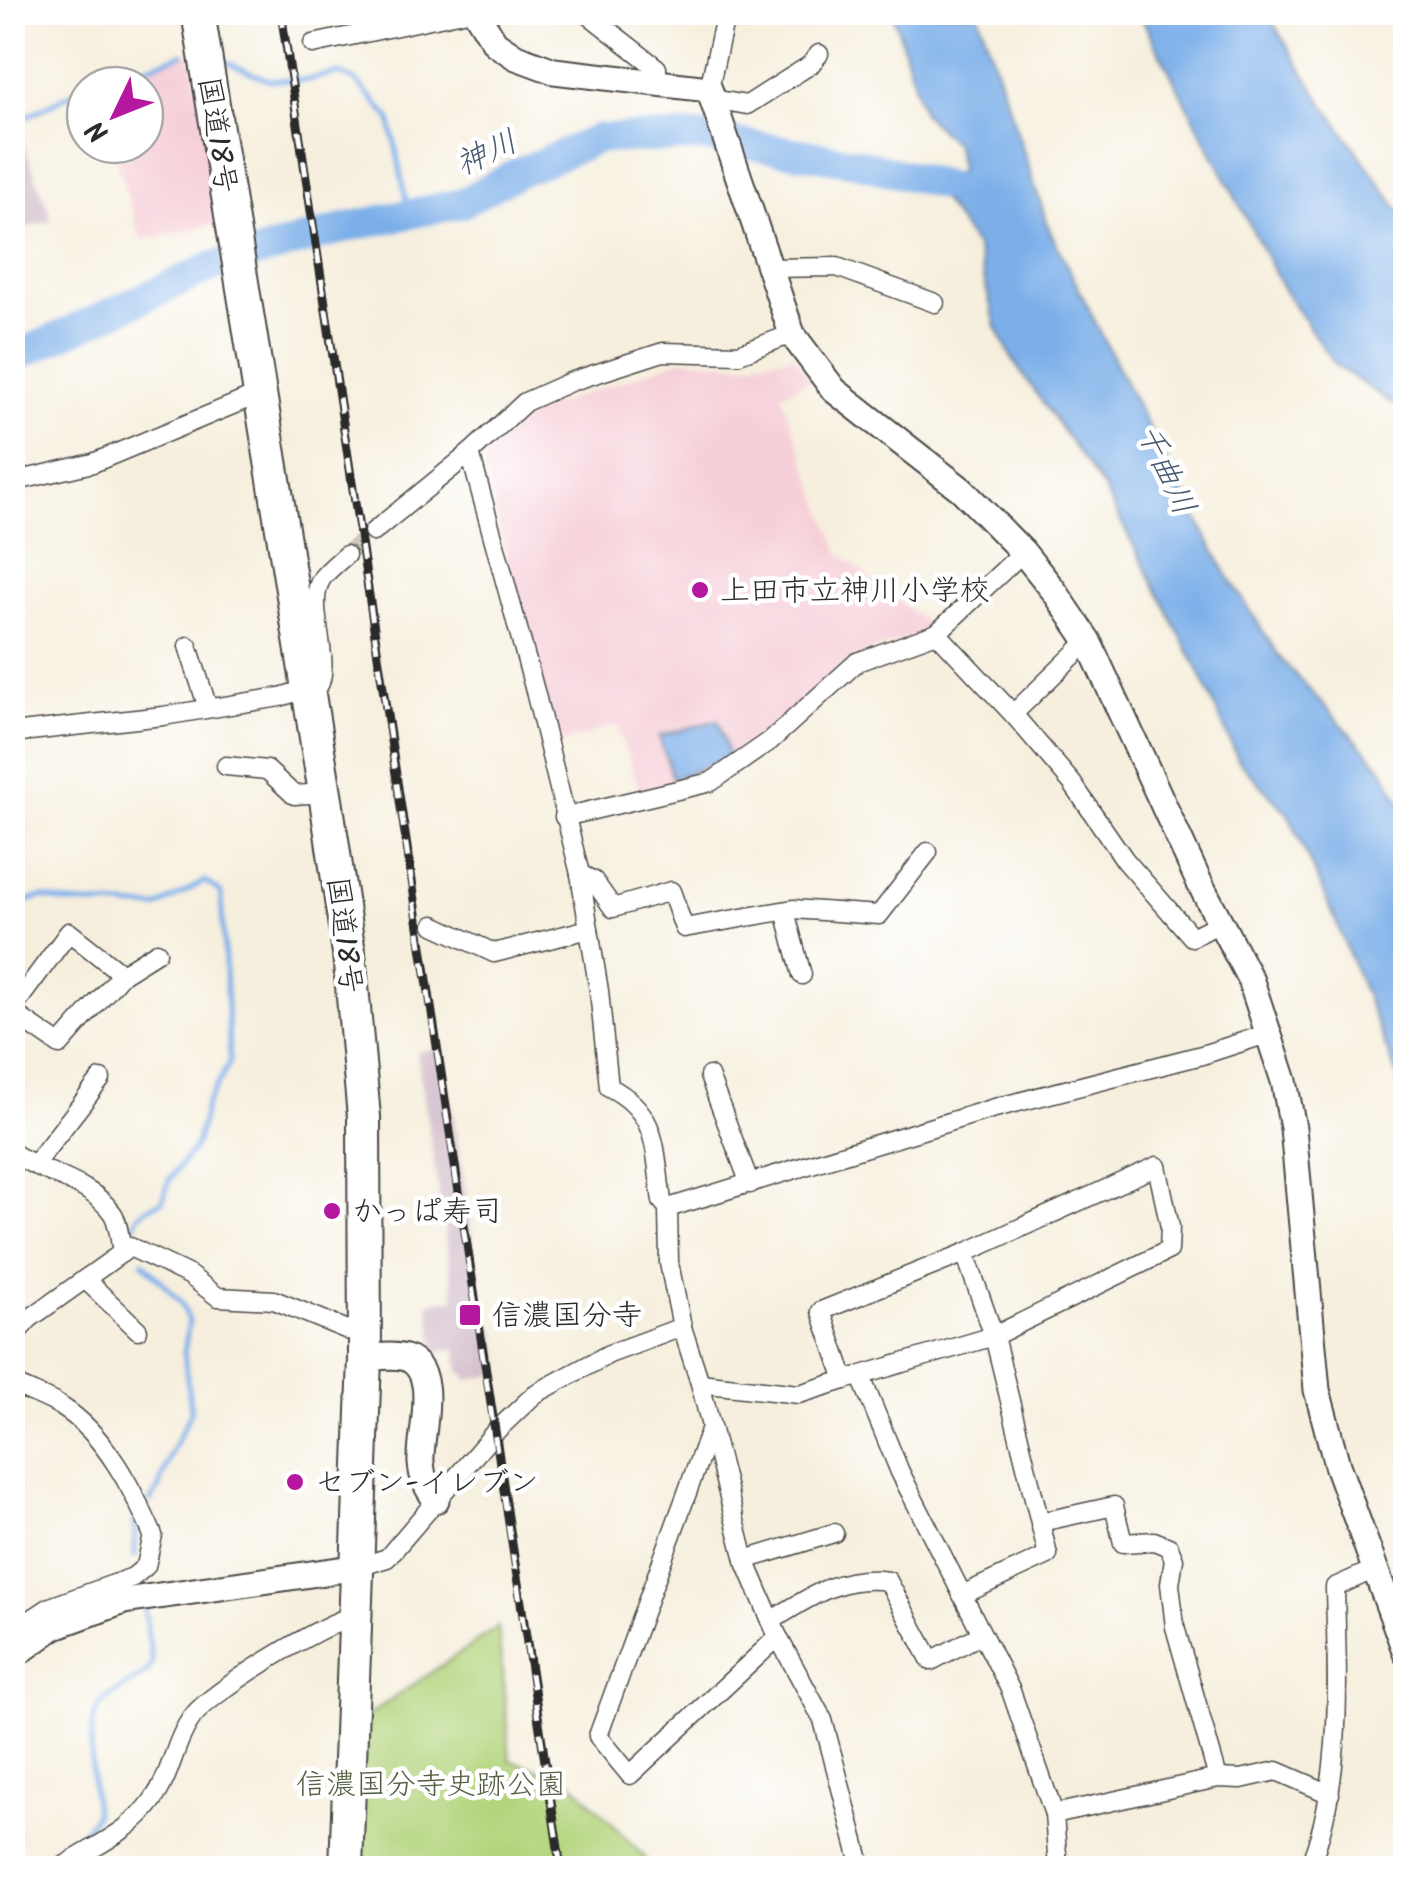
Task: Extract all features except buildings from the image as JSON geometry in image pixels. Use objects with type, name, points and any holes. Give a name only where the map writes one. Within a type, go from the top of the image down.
[{"type":"highway","name":"国道18号","points":[[198,12],[349,953],[364,1117],[365,1347],[346,1868]]},
{"type":"street","points":[[313,44],[463,12]]},
{"type":"street","points":[[476,12],[495,43],[516,57],[554,72],[657,81],[747,105],[810,66],[819,54]]},
{"type":"street","points":[[585,12],[657,68],[657,81]]},
{"type":"street","points":[[726,12],[711,94],[792,334],[834,390],[962,490],[1023,552],[1088,641],[1198,880],[1251,981],[1270,1033],[1293,1128],[1317,1390],[1337,1465],[1406,1653]]},
{"type":"street","points":[[768,267],[837,267],[935,303]]},
{"type":"street","points":[[373,532],[526,402],[570,382],[663,352],[738,354],[792,334]]},
{"type":"street","points":[[12,482],[93,463],[258,386]]},
{"type":"street","points":[[470,453],[580,874],[609,1087],[632,1098],[650,1124],[662,1202],[668,1208],[670,1263],[682,1327],[745,1560],[774,1629],[823,1720],[862,1868]]},
{"type":"street","points":[[564,817],[711,782],[770,741],[857,662],[936,633],[1023,552]]},
{"type":"street","points":[[12,733],[146,719],[280,697],[320,684],[325,669],[318,592],[322,579],[346,555]]},
{"type":"street","points":[[936,633],[1072,782],[1125,860],[1192,937],[1222,922]]},
{"type":"street","points":[[1013,714],[1088,641]]},
{"type":"street","points":[[188,646],[208,708]]},
{"type":"street","points":[[226,766],[267,770],[294,795],[325,794]]},
{"type":"street","points":[[580,874],[594,881],[613,908],[672,891],[684,928],[784,911],[879,914],[928,852]]},
{"type":"street","points":[[784,911],[802,975]]},
{"type":"street","points":[[434,925],[494,953],[589,929]]},
{"type":"street","points":[[122,974],[69,932],[12,1011],[60,1045],[122,974],[157,952]]},
{"type":"street","points":[[668,1208],[972,1115],[1202,1055],[1270,1033]]},
{"type":"street","points":[[709,1076],[750,1184]]},
{"type":"street","points":[[35,1164],[102,1078]]},
{"type":"street","points":[[12,1152],[83,1188],[112,1214],[122,1253]]},
{"type":"street","points":[[700,1383],[800,1394],[853,1379],[994,1336],[1169,1250],[1170,1226],[1157,1166],[965,1253],[822,1311],[853,1379],[1011,1691],[1054,1814],[1058,1868]]},
{"type":"street","points":[[12,1338],[30,1319],[130,1247],[160,1260],[218,1296],[274,1300],[365,1347],[407,1358],[417,1365],[425,1380],[421,1467],[426,1487],[436,1500]]},
{"type":"street","points":[[962,1595],[1048,1554],[994,1336],[965,1253]]},
{"type":"street","points":[[85,1279],[138,1330]]},
{"type":"street","points":[[12,1656],[55,1626],[124,1601],[359,1567],[387,1558],[494,1433],[535,1394],[584,1366],[682,1327]]},
{"type":"street","points":[[12,1383],[63,1407],[92,1434],[112,1460],[154,1534],[146,1566],[133,1577],[50,1607],[12,1632]]},
{"type":"street","points":[[710,1430],[598,1736],[630,1775],[774,1629],[828,1586],[866,1578],[888,1582],[932,1662],[982,1634]]},
{"type":"street","points":[[1042,1522],[1114,1506],[1123,1542],[1154,1542],[1169,1547],[1174,1558],[1170,1584],[1175,1627],[1218,1778]]},
{"type":"street","points":[[745,1560],[834,1533]]},
{"type":"street","points":[[1308,1868],[1330,1794],[1338,1739],[1335,1587],[1375,1569]]},
{"type":"street","points":[[61,1868],[114,1838],[153,1800],[182,1734],[205,1705],[315,1630],[356,1615]]},
{"type":"street","points":[[1054,1814],[1218,1778],[1277,1771],[1330,1794]]},
{"type":"shaded area","points":[[190,53],[221,223],[141,240],[117,165],[165,165],[165,65],[156,65]]},
{"type":"shaded area","points":[[20,134],[52,220],[18,230],[18,239],[13,241],[13,136]]},
{"type":"shaded area","name":"上田市立神川小学校","points":[[793,355],[812,379],[781,394],[839,553],[932,628],[854,658],[764,739],[711,777],[640,794],[617,725],[553,746],[482,458],[531,413],[683,359],[741,364]]},
{"type":"shaded area","points":[[443,1048],[485,1320],[495,1329],[501,1367],[493,1369],[494,1375],[467,1380],[466,1374],[460,1374],[456,1349],[436,1352],[428,1303],[455,1299],[417,1052]]},
{"type":"green space","name":"信濃国分寺史跡公園","points":[[498,1627],[510,1760],[570,1780],[645,1858],[634,1868],[345,1868],[350,1728]]},
{"type":"water","name":"千曲川","points":[[893,13],[978,13],[1049,229],[1225,571],[1280,658],[1382,768],[1405,810],[1405,1095],[1289,815],[1239,761],[1198,669],[1104,489],[1014,362],[996,326],[976,247],[939,196],[960,169],[956,145],[923,113]]},
{"type":"water","points":[[1139,13],[1267,13],[1319,97],[1405,219],[1405,412],[1335,365],[1285,292]]},
{"type":"water","points":[[718,720],[729,757],[673,779],[659,736]]},
{"type":"waterway","points":[[151,65],[183,54]]},
{"type":"waterway","points":[[224,61],[269,80],[306,80],[338,73],[356,81],[390,118],[409,215]]},
{"type":"waterway","points":[[12,124],[65,97]]},
{"type":"waterway","name":"神川","points":[[12,358],[211,267],[352,226],[462,203],[517,173],[598,139],[701,137],[855,162],[985,196]]},
{"type":"waterway","points":[[12,905],[42,897],[68,903],[156,908],[205,881],[221,893],[230,1062],[206,1105],[196,1145],[169,1180],[163,1201],[142,1212],[135,1221],[134,1244]]},
{"type":"waterway","points":[[143,1262],[181,1302],[189,1321],[184,1353],[191,1412],[150,1501]]},
{"type":"waterway","points":[[135,1521],[135,1556]]},
{"type":"waterway","points":[[43,1868],[71,1847],[95,1815],[91,1759],[95,1715],[109,1696],[149,1670],[152,1663],[144,1607]]},
{"type":"tunnel","points":[[346,555],[373,532]]},
{"type":"railway","points":[[281,12],[561,1868]]},
{"type":"place","name":"上田市立神川小学校","points":[[700,590]]},
{"type":"place","name":"かっぱ寿司","points":[[332,1211]]},
{"type":"place","name":"信濃国分寺","points":[[470,1315]]},
{"type":"place","name":"セブン-イレブン","points":[[295,1482]]}]
